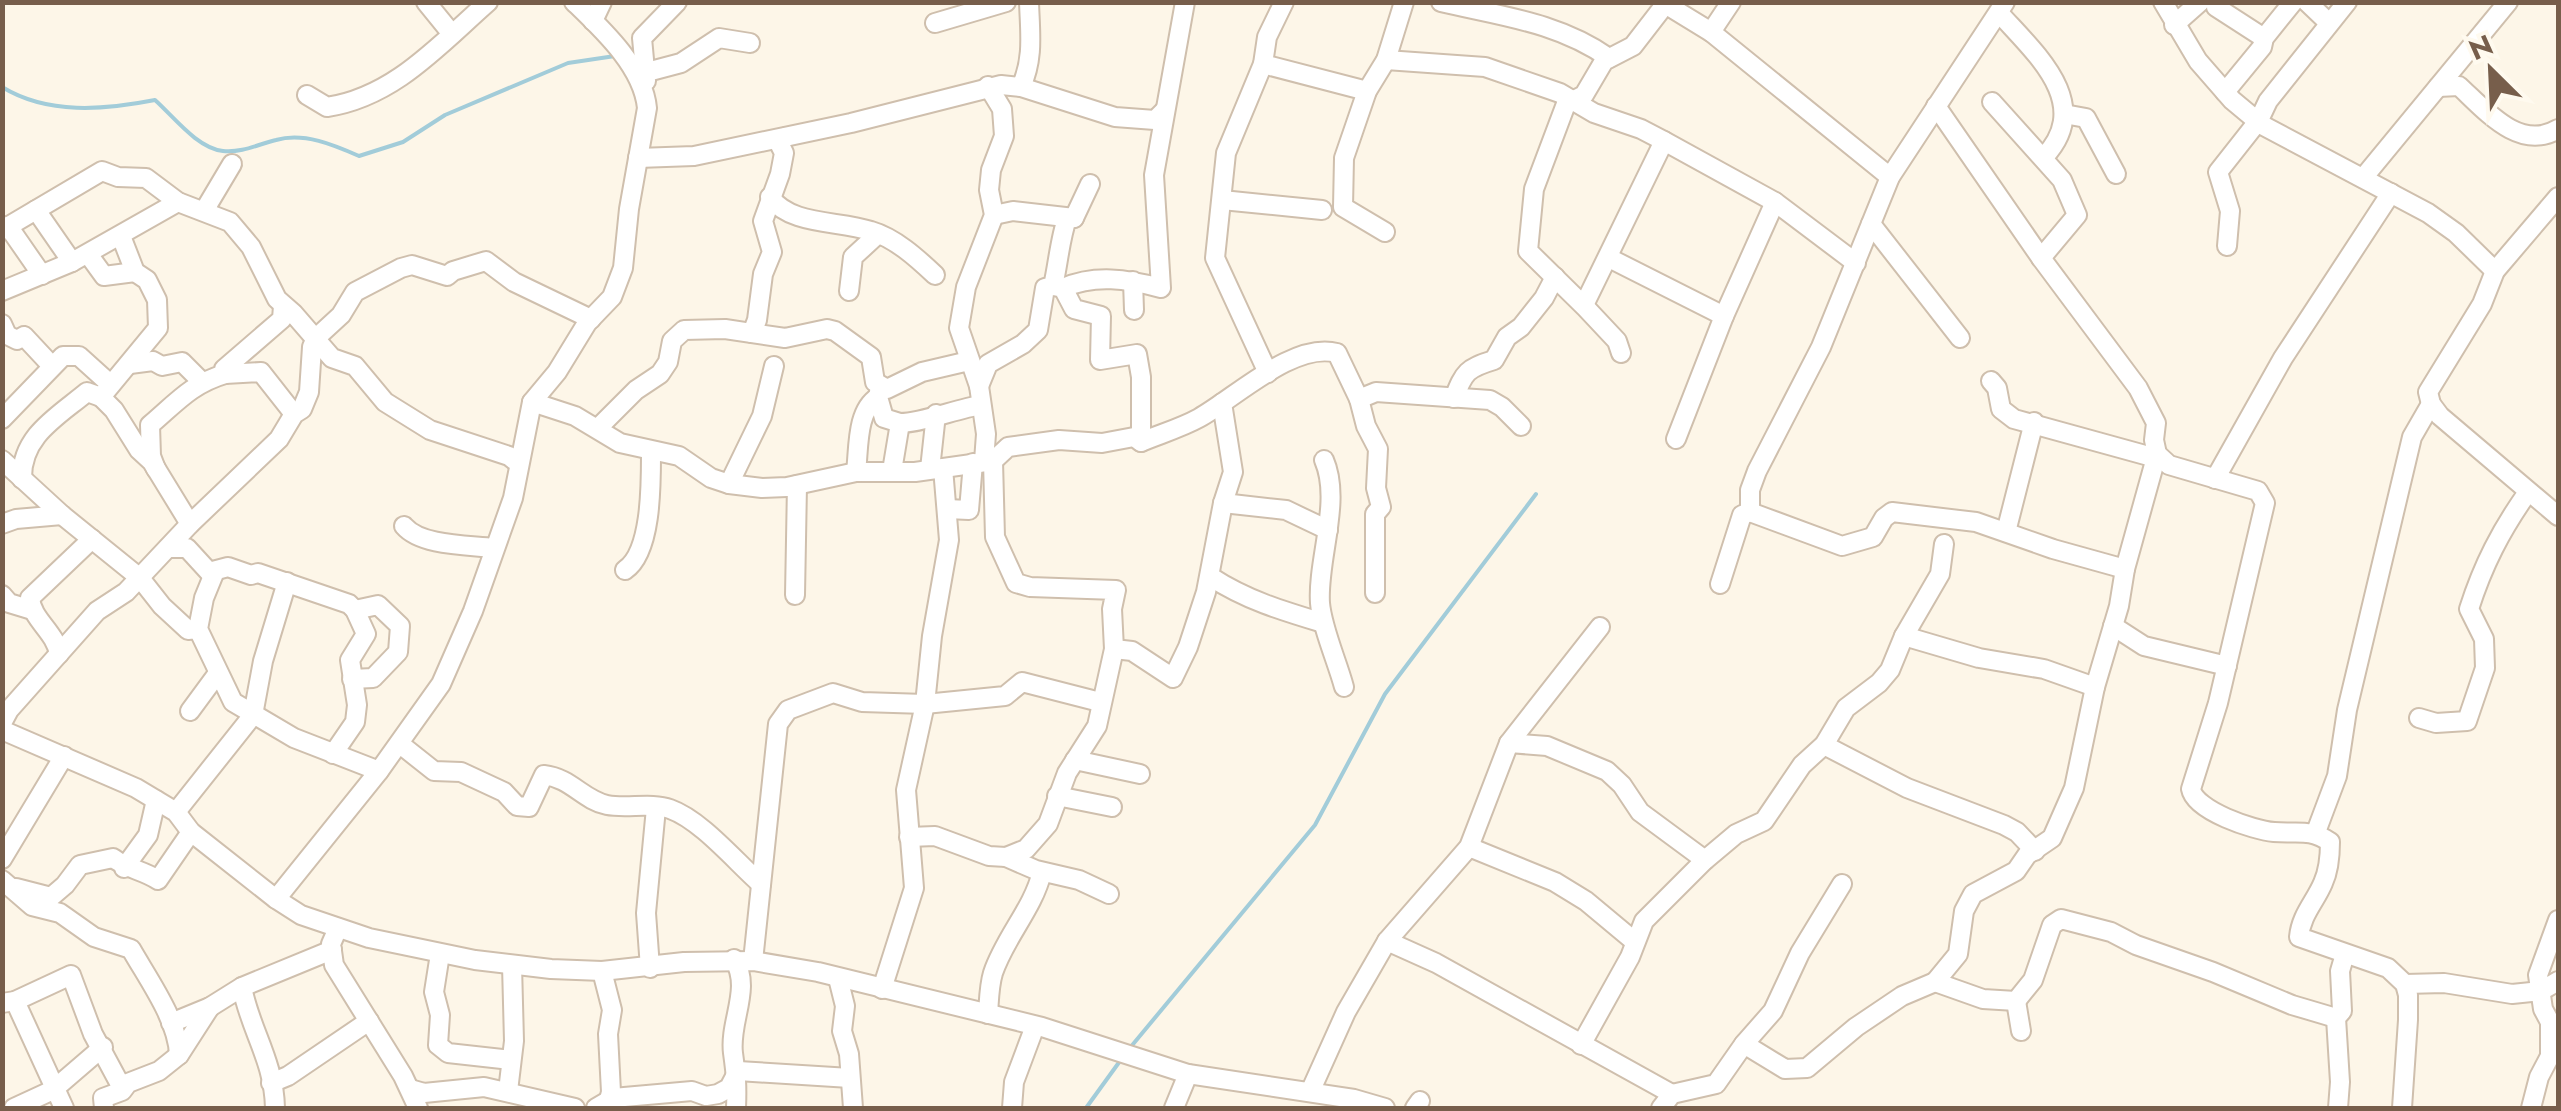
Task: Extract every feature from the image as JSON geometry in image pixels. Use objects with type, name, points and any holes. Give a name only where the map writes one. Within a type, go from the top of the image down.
[{"type":"street","points":[[426,2],[452,34]]},
{"type":"street","points":[[307,95],[326,106],[364,99],[434,53],[488,2]]},
{"type":"street","points":[[574,2],[634,71],[645,93]]},
{"type":"street","points":[[593,21],[602,2]]},
{"type":"street","points":[[276,899],[379,772],[441,684],[473,611],[513,498],[532,402],[612,297],[624,268],[647,108],[642,38],[678,2]]},
{"type":"street","points":[[936,23],[1006,2]]},
{"type":"street","points":[[1021,87],[1030,68],[1032,50],[1028,2]]},
{"type":"street","points":[[980,396],[988,364],[1023,344],[1038,330],[1046,288],[1079,280],[1133,281],[1161,288],[1154,174],[1186,2]]},
{"type":"street","points":[[1268,372],[1227,291],[1215,258],[1226,153],[1284,2]]},
{"type":"street","points":[[1385,232],[1343,207],[1344,158],[1367,90],[1386,60],[1404,2]]},
{"type":"street","points":[[1440,2],[1515,9],[1609,58]]},
{"type":"street","points":[[1711,32],[1730,2]]},
{"type":"street","points":[[2163,2],[2174,25],[2225,92],[2259,120],[2274,132],[2428,212],[2456,232],[2495,271]]},
{"type":"street","points":[[2174,25],[2200,2]]},
{"type":"street","points":[[2216,2],[2216,7],[2264,38]]},
{"type":"street","points":[[2225,92],[2293,2]]},
{"type":"street","points":[[2307,2],[2329,23]]},
{"type":"street","points":[[2227,246],[2230,211],[2218,172],[2259,120],[2268,100],[2347,2]]},
{"type":"street","points":[[2363,178],[2508,2]]},
{"type":"street","points":[[1621,354],[1617,341],[1528,251],[1534,189],[1566,104],[1584,95],[1609,58],[1633,46],[1665,3],[1711,32],[1890,176]]},
{"type":"street","points":[[1750,512],[1750,490],[1757,470],[1821,347],[1890,176],[2003,8],[2057,82],[2064,114],[2059,141],[2044,157]]},
{"type":"street","points":[[647,72],[681,64],[719,38],[750,43]]},
{"type":"street","points":[[1386,60],[1485,67],[1560,93],[1594,114],[1664,141],[1775,202],[1856,263]]},
{"type":"street","points":[[1263,64],[1367,90]]},
{"type":"street","points":[[947,509],[969,510],[983,462],[986,434],[980,396],[959,328],[966,286],[994,214],[990,170],[1004,136],[1002,109],[988,86]]},
{"type":"street","points":[[638,158],[694,156],[926,105],[988,86],[1021,87],[1115,116],[1155,120],[1164,111]]},
{"type":"street","points":[[2438,87],[2459,86],[2520,135],[2538,137],[2558,129]]},
{"type":"street","points":[[1992,102],[2062,180],[2078,215],[2042,258]]},
{"type":"street","points":[[1744,1044],[1785,1068],[1806,1068],[1902,996],[1935,982],[1958,954],[1964,911],[1973,894],[2016,871],[2027,855],[2052,838],[2074,788],[2124,568],[2157,456],[2156,423],[2138,388],[1936,106]]},
{"type":"street","points":[[2064,114],[2086,118],[2096,130],[2098,143],[2116,174]]},
{"type":"street","points":[[752,333],[763,274],[772,252],[763,221],[784,153],[779,143],[786,136]]},
{"type":"street","points":[[1584,305],[1664,141]]},
{"type":"street","points":[[204,211],[232,164]]},
{"type":"street","points":[[42,276],[6,228],[102,171],[118,177],[146,178],[178,202],[230,222],[251,246],[283,306],[332,358],[354,366],[385,402],[419,424],[510,456],[518,463]]},
{"type":"street","points":[[1074,218],[1090,184]]},
{"type":"street","points":[[2214,479],[2283,358],[2391,193]]},
{"type":"street","points":[[770,198],[780,212],[878,234],[907,251],[935,275]]},
{"type":"street","points":[[1222,200],[1322,210]]},
{"type":"street","points":[[2,291],[80,258],[178,202]]},
{"type":"street","points":[[1676,439],[1724,316],[1775,202]]},
{"type":"street","points":[[2557,203],[2495,271],[2482,304],[2428,392],[2440,416],[2558,516]]},
{"type":"street","points":[[36,210],[80,258],[104,276],[135,272]]},
{"type":"street","points":[[994,214],[1013,211],[1074,218]]},
{"type":"street","points":[[1074,218],[1067,219],[1063,229],[1058,287],[1074,309],[1101,316],[1100,360],[1137,354],[1141,442]]},
{"type":"street","points":[[1871,224],[1960,338]]},
{"type":"street","points":[[849,292],[853,257],[878,234]]},
{"type":"street","points":[[22,479],[22,460],[29,443],[88,392],[106,390],[158,328],[160,315],[152,288],[135,272],[121,236]]},
{"type":"street","points":[[1609,258],[1724,316]]},
{"type":"street","points":[[591,320],[514,282],[486,261],[447,276],[412,265],[364,285],[316,338],[309,392],[302,409],[294,414],[279,440],[190,524],[140,578],[97,611],[4,715],[64,756],[176,812],[191,832],[276,899],[301,915],[338,928],[440,954],[512,965],[602,970],[744,960],[838,978],[1035,1026],[1188,1074],[1310,1092],[1384,1108]]},
{"type":"street","points":[[1454,398],[1471,367],[1494,360],[1507,337],[1521,327],[1544,298],[1555,277]]},
{"type":"street","points":[[1133,281],[1134,310]]},
{"type":"street","points":[[225,374],[224,369],[282,319],[283,306]]},
{"type":"street","points":[[2,324],[7,335],[17,340],[24,336],[52,366]]},
{"type":"street","points":[[598,428],[636,390],[660,374],[668,362],[672,341],[684,330],[725,328],[785,338],[808,331],[835,331],[870,357],[884,418],[900,423],[912,423],[980,396]]},
{"type":"street","points":[[1141,442],[1198,419],[1268,372],[1313,352],[1337,353],[1380,457],[1375,593]]},
{"type":"street","points":[[29,443],[3,418],[52,366],[72,354],[106,390],[190,524]]},
{"type":"street","points":[[130,364],[153,361],[162,366],[182,362],[201,381]]},
{"type":"street","points":[[856,472],[862,420],[879,392],[922,372],[969,361]]},
{"type":"street","points":[[729,484],[762,416],[774,366]]},
{"type":"street","points":[[156,469],[151,456],[150,425],[201,381],[225,374],[260,372],[294,414]]},
{"type":"street","points":[[1991,381],[1997,388],[2000,408],[2014,419],[2157,456],[2169,465],[2258,491],[2265,503],[2227,666],[2190,789],[2200,806],[2271,832],[2316,832],[2330,842],[2324,882],[2300,923],[2299,936],[2388,968],[2405,984],[2408,995],[2402,1108]]},
{"type":"street","points":[[1358,400],[1376,392],[1490,400],[1521,426]]},
{"type":"street","points":[[532,402],[575,416],[620,444],[679,456],[711,478],[762,488],[856,472],[936,469],[983,462],[1008,446],[1059,440],[1102,443],[1134,437],[1141,442]]},
{"type":"street","points":[[1114,649],[1132,650],[1173,678],[1188,646],[1211,577],[1223,504],[1233,472],[1222,403]]},
{"type":"street","points":[[2316,832],[2337,776],[2347,710],[2412,437],[2431,404]]},
{"type":"street","points":[[882,989],[914,888],[906,790],[925,704],[928,660],[949,540],[947,509],[936,469],[936,414]]},
{"type":"street","points":[[2006,532],[2034,422]]},
{"type":"street","points":[[892,471],[900,423]]},
{"type":"street","points":[[625,570],[636,561],[644,533],[652,451]]},
{"type":"street","points":[[2,460],[140,578],[188,630],[198,629]]},
{"type":"street","points":[[1324,460],[1328,530],[1320,598],[1323,623],[1344,687]]},
{"type":"street","points":[[983,462],[995,537],[1016,583],[1030,587],[1116,590],[1112,608],[1114,649],[1097,726],[1075,760],[1048,824],[1026,849],[1006,857]]},
{"type":"street","points":[[795,595],[797,485]]},
{"type":"street","points":[[2419,718],[2467,721],[2485,668],[2484,639],[2469,609],[2498,534],[2528,492]]},
{"type":"street","points":[[1223,504],[1286,510],[1328,530]]},
{"type":"street","points":[[1720,584],[1742,514],[1750,512],[1842,546],[1872,538],[1892,512],[1976,522],[2124,568]]},
{"type":"street","points":[[2,524],[16,518],[62,515]]},
{"type":"street","points":[[404,526],[422,537],[493,548]]},
{"type":"street","points":[[32,610],[30,598],[92,538]]},
{"type":"street","points":[[1582,1045],[1630,956],[1644,921],[1736,834],[1764,821],[1802,765],[1824,745],[1846,708],[1890,670],[1904,636],[1940,574],[1944,544]]},
{"type":"street","points":[[168,548],[187,548],[209,572],[228,566],[287,582],[349,604],[355,610],[366,634],[350,660],[357,705],[355,722],[333,754]]},
{"type":"street","points":[[215,571],[198,629],[233,702],[294,738],[379,772]]},
{"type":"street","points":[[1211,577],[1273,608],[1323,623]]},
{"type":"street","points":[[176,812],[253,715],[263,662],[287,582]]},
{"type":"street","points":[[2,595],[9,603],[32,610],[52,632],[59,654]]},
{"type":"street","points":[[352,680],[373,678],[398,652],[400,626],[378,605],[355,610]]},
{"type":"street","points":[[1310,1092],[1346,1012],[1387,941],[1469,847],[1509,743],[1600,626]]},
{"type":"street","points":[[2113,626],[2144,646],[2227,666]]},
{"type":"street","points":[[1904,636],[1979,658],[2044,669],[2095,687]]},
{"type":"street","points":[[190,712],[218,673]]},
{"type":"street","points":[[736,1108],[738,1071],[733,1034],[741,996],[740,970],[761,884],[778,724],[788,710],[833,693],[862,702],[925,704],[1005,696],[1022,682],[1100,702]]},
{"type":"street","points":[[1509,743],[1547,746],[1607,771],[1622,784],[1640,812],[1705,860]]},
{"type":"street","points":[[400,744],[434,772],[461,772],[504,792],[517,806],[529,807],[544,775],[566,780],[607,805],[666,807],[708,833],[761,884]]},
{"type":"street","points":[[1824,745],[1906,788],[2004,824],[2036,850]]},
{"type":"street","points":[[2,860],[10,832],[64,756]]},
{"type":"street","points":[[1075,760],[1140,774]]},
{"type":"street","points":[[1057,796],[1112,808]]},
{"type":"street","points":[[124,868],[148,835],[156,800]]},
{"type":"street","points":[[650,968],[646,912],[656,808]]},
{"type":"street","points":[[4,881],[24,892],[52,897],[80,864],[114,858],[124,868],[143,871],[158,880],[191,832]]},
{"type":"street","points":[[909,837],[935,836],[989,856],[1006,857],[1042,872],[1079,880],[1109,894]]},
{"type":"street","points":[[1469,847],[1555,882],[1586,901],[1634,941]]},
{"type":"street","points":[[988,1014],[991,978],[1018,921],[1036,898],[1042,872]]},
{"type":"street","points":[[4,881],[32,906],[60,913],[94,937],[131,949],[171,1023],[178,1055]]},
{"type":"street","points":[[1387,941],[1436,963],[1582,1045],[1666,1101],[1716,1084],[1772,1011],[1800,953],[1842,884]]},
{"type":"street","points":[[2020,1032],[2016,1001],[2033,980],[2052,924],[2060,919],[2111,932],[2322,1017],[2336,1018]]},
{"type":"street","points":[[2531,1108],[2539,1077],[2550,1056],[2550,1022],[2543,1008],[2538,975],[2558,920]]},
{"type":"street","points":[[338,928],[332,950],[334,965],[370,1020],[411,1102],[424,1092],[484,1087],[574,1108]]},
{"type":"street","points":[[171,1023],[210,1007],[242,987],[332,950]]},
{"type":"street","points":[[440,954],[434,992],[440,1015],[438,1046],[448,1054],[511,1060]]},
{"type":"street","points":[[2338,1108],[2336,1018],[2342,1010],[2340,971],[2345,954]]},
{"type":"street","points":[[508,1091],[514,1041],[512,965]]},
{"type":"street","points":[[602,970],[612,1010],[608,1034],[611,1092],[602,1106]]},
{"type":"street","points":[[64,1108],[8,1002],[71,975],[93,1034],[124,1096]]},
{"type":"street","points":[[838,978],[852,1108]]},
{"type":"street","points":[[2405,984],[2444,984],[2512,994],[2540,991],[2558,981]]},
{"type":"street","points":[[1935,982],[1982,999],[2016,1001]]},
{"type":"street","points":[[242,987],[267,1053],[274,1108]]},
{"type":"street","points":[[104,1108],[103,1098],[124,1096],[178,1055],[210,1007]]},
{"type":"street","points":[[271,1083],[288,1076],[370,1020]]},
{"type":"street","points":[[1012,1108],[1014,1082],[1035,1026]]},
{"type":"street","points":[[14,1108],[53,1090],[102,1047]]},
{"type":"street","points":[[738,1071],[850,1078]]},
{"type":"street","points":[[602,1106],[613,1098],[692,1091],[706,1096],[718,1094],[729,1088],[738,1071]]},
{"type":"street","points":[[1174,1108],[1188,1074]]},
{"type":"waterway","points":[[2,87],[38,102],[77,108],[155,100],[195,138],[223,151],[297,138],[329,144],[359,156],[403,142],[445,115],[568,63],[615,56]]},
{"type":"waterway","points":[[1129,1049],[1315,825],[1385,694],[1536,494]]},
{"type":"waterway","points":[[1086,1108],[1120,1061]]}]
